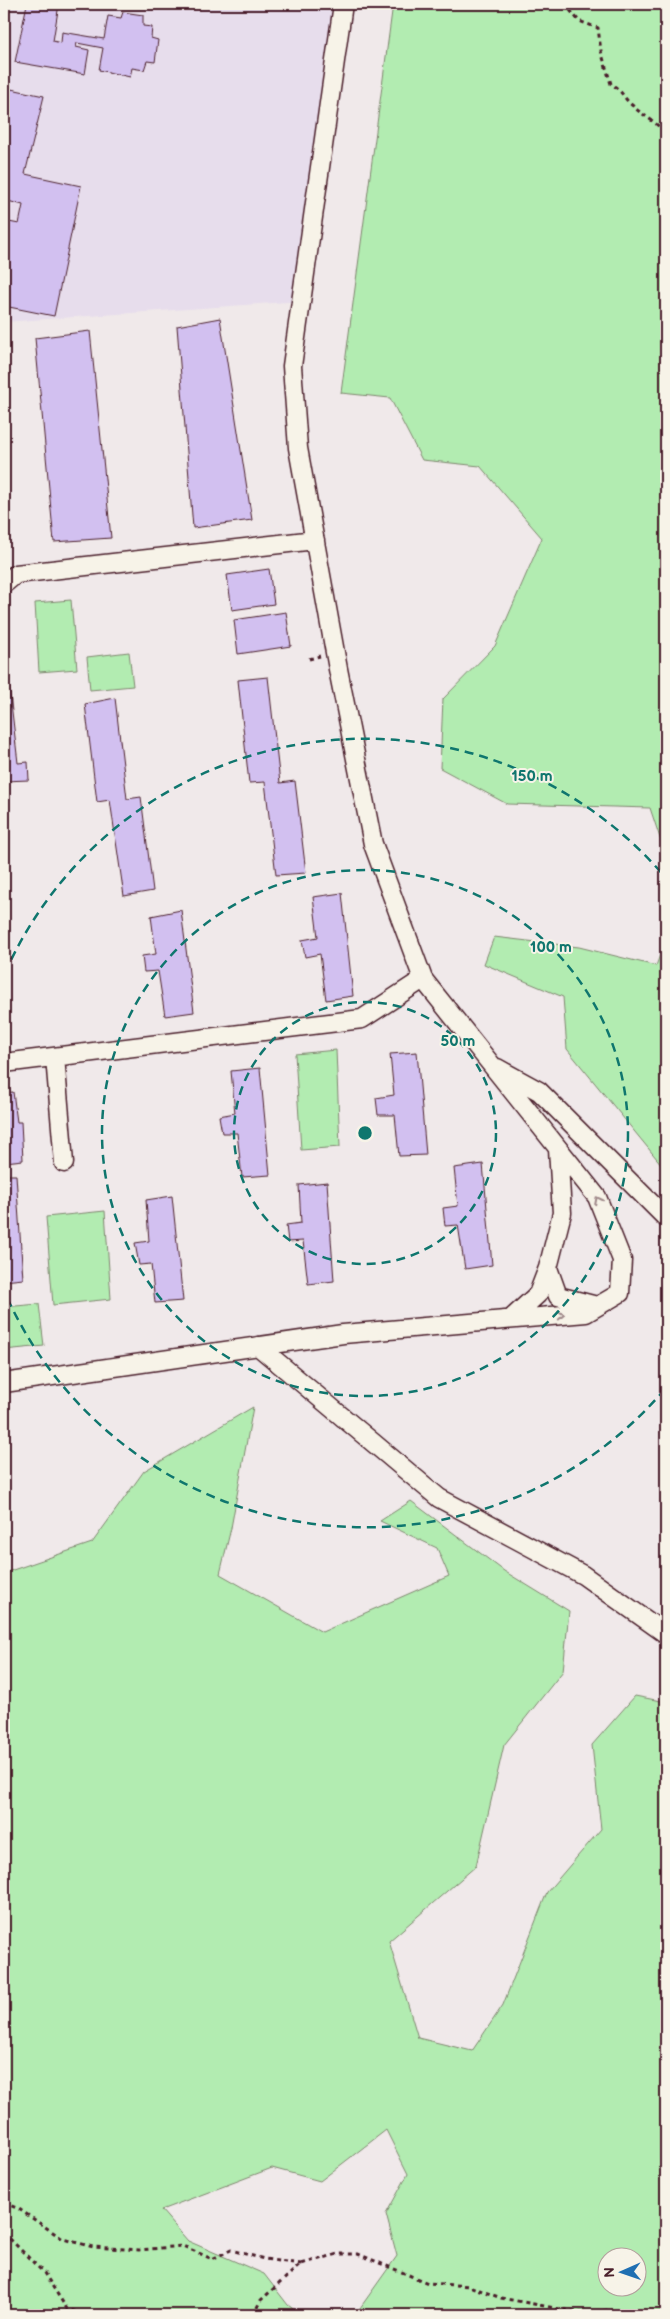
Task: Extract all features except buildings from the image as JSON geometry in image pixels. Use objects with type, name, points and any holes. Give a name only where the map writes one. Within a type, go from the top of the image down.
[{"type":"street","points":[[4,1383],[343,1334],[586,1313],[620,1293],[622,1260],[597,1197],[423,979],[373,844],[298,448],[292,366],[343,4]]},
{"type":"street","points":[[4,584],[16,574],[315,540]]},
{"type":"street","points":[[4,1063],[362,1019],[423,979]]},
{"type":"street","points":[[54,1057],[64,1163]]},
{"type":"street","points":[[490,1064],[539,1091],[666,1218]]},
{"type":"street","points":[[512,1318],[538,1294],[548,1268],[562,1213],[558,1149]]},
{"type":"street","points":[[548,1268],[558,1296],[597,1306]]},
{"type":"street","points":[[258,1346],[439,1498],[583,1575],[666,1634]]},
{"type":"street","points":[[4,1379],[33,1378]]},
{"type":"path","points":[[566,4],[579,21],[598,28],[600,51],[611,84],[622,90],[624,97],[633,107],[659,124],[666,135]]},
{"type":"path","points":[[4,2203],[20,2210],[63,2239],[94,2247],[139,2250],[182,2246],[212,2259],[231,2250],[264,2259],[301,2264],[338,2254],[358,2254],[428,2282],[469,2286],[501,2298],[582,2313],[610,2310],[628,2315]]},
{"type":"path","points":[[4,2232],[44,2273],[67,2309],[88,2315]]},
{"type":"path","points":[[253,2315],[262,2300],[301,2264]]},
{"type":"shaded area","points":[[4,4],[343,4],[301,301],[4,322]]},
{"type":"green space","points":[[393,4],[666,4],[666,856],[650,808],[507,804],[440,768],[443,699],[495,646],[542,538],[480,466],[422,460],[390,398],[341,393]]},
{"type":"green space","points":[[71,600],[77,669],[39,672],[35,603]]},
{"type":"green space","points":[[129,652],[133,686],[90,690],[87,657]]},
{"type":"green space","points":[[494,937],[579,947],[656,966],[666,938],[666,1170],[567,1049],[563,997],[484,964]]},
{"type":"green space","points":[[336,1050],[340,1147],[301,1150],[295,1054]]},
{"type":"green space","points":[[105,1211],[111,1299],[53,1305],[46,1217]]},
{"type":"green space","points":[[39,1304],[44,1346],[4,1350],[4,1307]]},
{"type":"green space","points":[[253,1407],[231,1528],[220,1574],[322,1632],[449,1576],[437,1548],[380,1521],[411,1501],[504,1571],[569,1611],[563,1671],[504,1745],[476,1866],[389,1941],[418,2038],[472,2051],[503,2005],[547,1892],[601,1829],[592,1745],[635,1696],[666,1702],[666,2315],[355,2315],[397,2256],[386,2214],[408,2174],[386,2130],[320,2181],[272,2168],[161,2210],[188,2241],[264,2274],[288,2305],[301,2315],[4,2315],[4,1573],[92,1543],[144,1471]]}]
